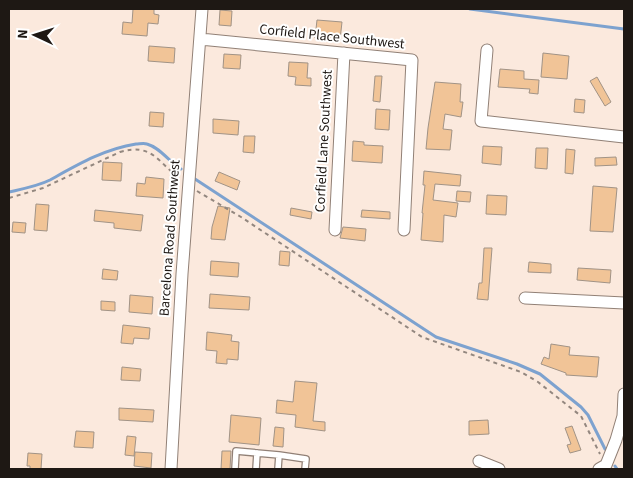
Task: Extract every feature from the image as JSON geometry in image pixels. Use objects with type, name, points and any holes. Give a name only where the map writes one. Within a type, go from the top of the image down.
[{"type":"street","name":"Barcelona Road Southwest","points":[[171,469],[182,274],[202,9]]},
{"type":"street","name":"Corfield Place Southwest","points":[[200,39],[412,60],[404,230]]},
{"type":"street","points":[[487,50],[481,121],[624,137]]},
{"type":"street","name":"Corfield Lane Southwest","points":[[335,230],[344,54]]},
{"type":"street","points":[[525,298],[624,303]]},
{"type":"street","points":[[602,467],[616,440],[623,416],[624,394]]},
{"type":"street","points":[[480,461],[499,469]]},
{"type":"lane","points":[[235,469],[236,451],[279,454],[306,459],[305,469]]},
{"type":"lane","points":[[256,469],[257,453]]},
{"type":"lane","points":[[278,469],[279,454]]},
{"type":"path","points":[[9,198],[43,188],[120,152],[132,149],[147,151],[156,156],[188,186],[241,216],[422,337],[521,372],[538,382],[581,416],[602,467]]},
{"type":"building","points":[[133,9],[154,9],[154,14],[159,15],[158,24],[148,23],[147,36],[122,34],[123,22],[132,23]]},
{"type":"building","points":[[220,10],[232,11],[231,26],[219,25]]},
{"type":"building","points":[[317,20],[342,22],[340,40],[315,38]]},
{"type":"building","points":[[149,46],[175,48],[174,63],[148,61]]},
{"type":"building","points":[[543,53],[569,56],[567,79],[541,77]]},
{"type":"building","points":[[224,54],[241,55],[240,69],[223,68]]},
{"type":"building","points":[[289,62],[308,63],[307,78],[311,78],[311,86],[295,85],[296,77],[288,76]]},
{"type":"building","points":[[500,69],[524,71],[524,79],[539,80],[538,94],[529,93],[530,89],[498,87]]},
{"type":"building","points":[[375,76],[382,76],[380,102],[373,101]]},
{"type":"building","points":[[597,77],[611,102],[605,106],[590,81]]},
{"type":"building","points":[[435,82],[461,84],[460,102],[463,102],[461,117],[445,114],[443,129],[452,130],[450,150],[426,149]]},
{"type":"building","points":[[575,99],[585,100],[584,113],[574,112]]},
{"type":"building","points":[[376,109],[390,110],[389,130],[375,129]]},
{"type":"building","points":[[150,112],[164,113],[163,127],[149,126]]},
{"type":"building","points":[[213,119],[239,121],[238,135],[213,133]]},
{"type":"building","points":[[244,136],[255,136],[254,153],[243,152]]},
{"type":"building","points":[[353,141],[364,142],[364,145],[383,146],[382,163],[352,161]]},
{"type":"building","points":[[483,146],[502,147],[501,165],[482,163]]},
{"type":"building","points":[[536,148],[548,148],[547,169],[535,168]]},
{"type":"building","points":[[566,149],[575,150],[573,174],[565,173]]},
{"type":"building","points":[[616,157],[617,165],[595,166],[595,158]]},
{"type":"building","points":[[103,162],[122,163],[121,181],[102,180]]},
{"type":"building","points":[[424,171],[461,175],[460,186],[435,184],[433,200],[458,203],[456,217],[444,215],[443,242],[421,240],[425,185],[423,185]]},
{"type":"building","points":[[219,172],[240,181],[237,190],[215,181]]},
{"type":"building","points":[[146,177],[164,179],[163,198],[136,196],[137,183],[145,184]]},
{"type":"building","points":[[593,186],[617,188],[613,232],[590,231]]},
{"type":"building","points":[[457,191],[471,192],[470,202],[456,201]]},
{"type":"building","points":[[487,195],[507,196],[506,215],[486,214]]},
{"type":"building","points":[[36,204],[49,205],[47,231],[34,230]]},
{"type":"building","points":[[218,206],[230,208],[225,240],[211,239],[212,227]]},
{"type":"building","points":[[291,208],[312,212],[311,219],[290,215]]},
{"type":"building","points":[[95,210],[143,215],[141,231],[114,228],[114,223],[94,221]]},
{"type":"building","points":[[362,210],[390,212],[390,219],[361,217]]},
{"type":"building","points":[[13,222],[26,223],[25,233],[12,232]]},
{"type":"building","points":[[343,227],[366,229],[365,241],[340,238]]},
{"type":"building","points":[[484,248],[492,248],[488,300],[477,299],[479,283],[482,283]]},
{"type":"building","points":[[280,251],[290,252],[289,266],[279,265]]},
{"type":"building","points":[[211,261],[239,263],[238,277],[210,275]]},
{"type":"building","points":[[529,262],[551,264],[551,273],[528,272]]},
{"type":"building","points":[[578,268],[611,270],[610,283],[577,280]]},
{"type":"building","points":[[103,269],[118,271],[117,280],[102,279]]},
{"type":"building","points":[[210,294],[250,297],[249,310],[209,308]]},
{"type":"building","points":[[130,295],[153,297],[152,314],[129,312]]},
{"type":"building","points":[[101,301],[115,302],[115,311],[101,310]]},
{"type":"building","points":[[123,325],[150,328],[149,339],[134,338],[133,344],[121,343]]},
{"type":"building","points":[[207,332],[232,335],[231,341],[239,342],[238,360],[227,359],[227,364],[216,363],[217,351],[206,350]]},
{"type":"building","points":[[551,344],[570,347],[569,355],[599,357],[597,377],[566,375],[566,373],[541,364],[544,357],[549,359]]},
{"type":"building","points":[[122,367],[141,369],[140,381],[121,380]]},
{"type":"building","points":[[295,381],[317,383],[313,421],[325,422],[325,431],[295,427],[296,415],[276,413],[277,400],[293,402]]},
{"type":"building","points":[[119,408],[154,410],[153,422],[119,420]]},
{"type":"building","points":[[231,415],[261,418],[259,445],[229,442]]},
{"type":"building","points":[[488,420],[489,434],[469,435],[469,421]]},
{"type":"building","points":[[572,426],[581,450],[570,453],[567,445],[571,444],[565,428]]},
{"type":"building","points":[[275,427],[284,428],[283,447],[273,446]]},
{"type":"building","points":[[76,431],[94,432],[93,448],[74,447]]},
{"type":"building","points":[[127,436],[136,437],[134,456],[125,455]]},
{"type":"building","points":[[222,451],[231,451],[230,469],[221,469]]},
{"type":"building","points":[[135,452],[152,453],[151,468],[134,466]]},
{"type":"building","points":[[28,453],[42,454],[41,469],[30,469],[30,466],[27,466]]},
{"type":"waterway","points":[[470,9],[624,29]]},
{"type":"waterway","points":[[9,192],[45,182],[102,154],[136,144],[152,146],[181,169]]},
{"type":"waterway","points":[[195,179],[436,337],[517,364],[540,374],[581,407],[588,415],[605,449]]}]
